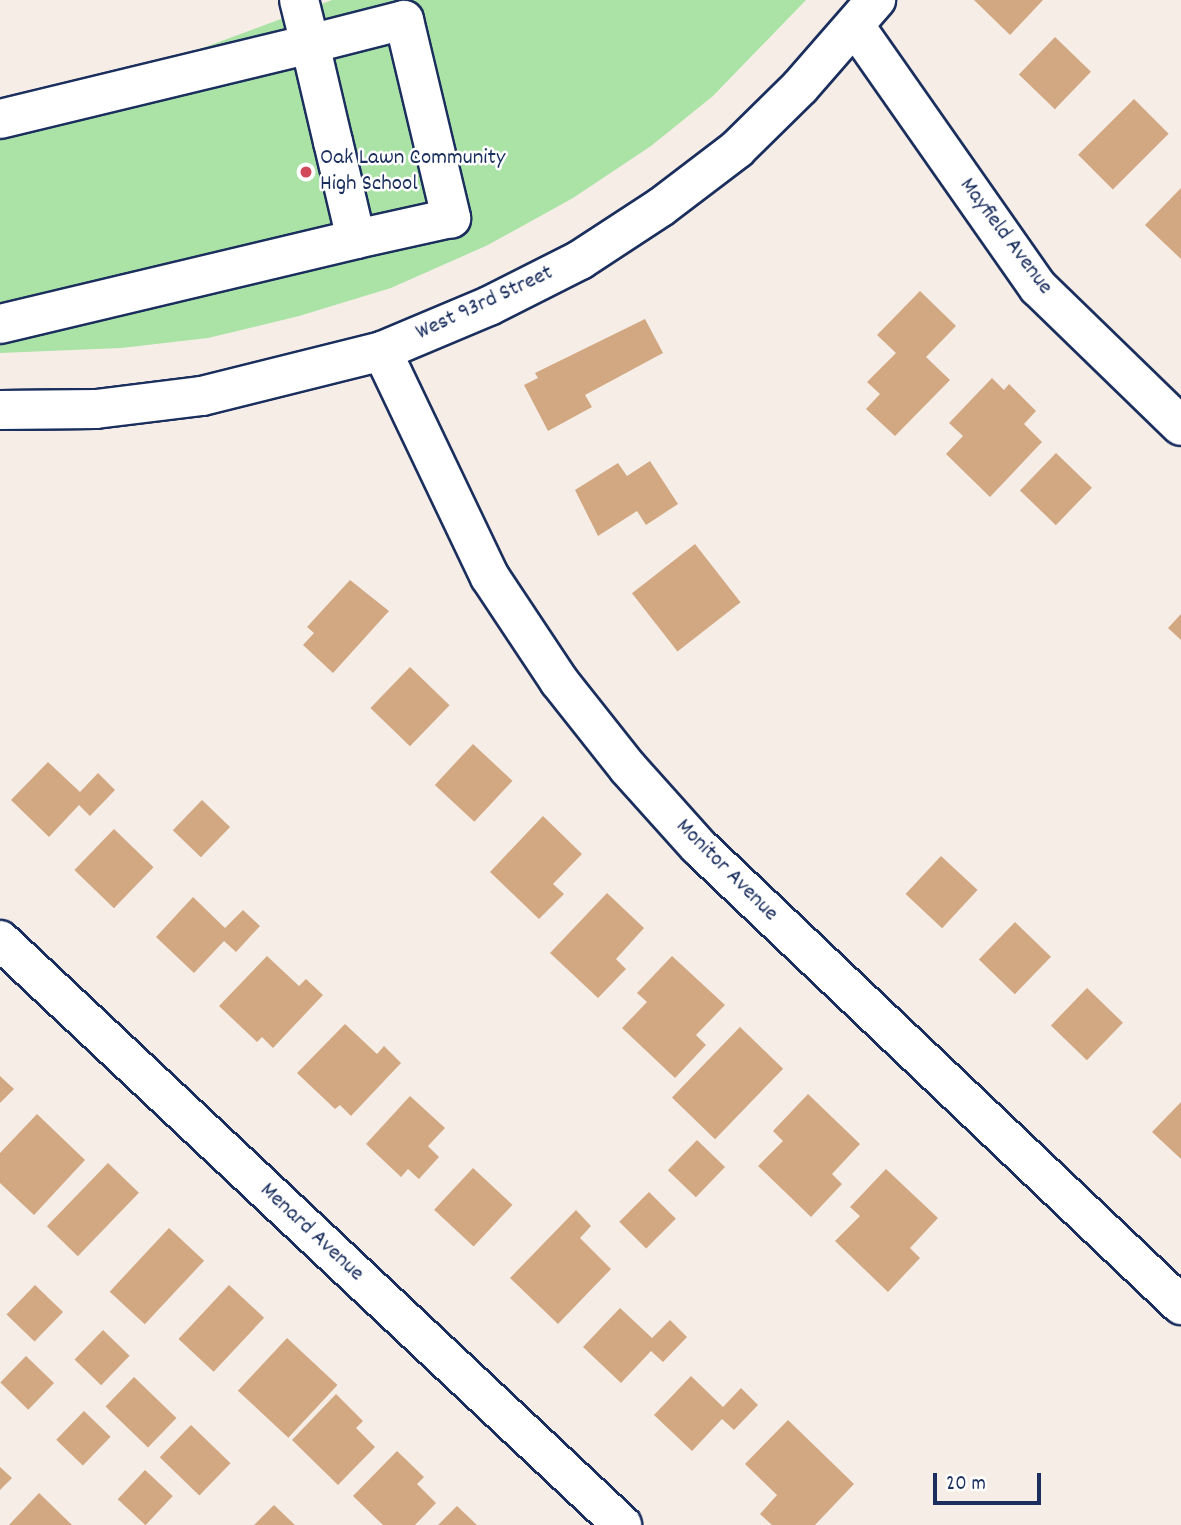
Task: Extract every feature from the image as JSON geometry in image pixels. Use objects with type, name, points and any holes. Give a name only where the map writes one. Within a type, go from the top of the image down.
[{"type":"street","points":[[299,0],[356,239]]},
{"type":"street","name":"West 93rd Street","points":[[0,411],[96,409],[202,396],[382,351],[489,306],[580,260],[661,207],[737,149],[865,13]]},
{"type":"street","name":"Mayfield Avenue","points":[[865,13],[1038,287],[1181,426]]},
{"type":"street","points":[[0,120],[404,20],[451,218],[0,324]]},
{"type":"street","name":"Monitor Avenue","points":[[382,351],[490,577],[558,681],[628,768],[699,847],[1181,1305]]},
{"type":"street","name":"Menard Avenue","points":[[0,940],[622,1525]]},
{"type":"green space","name":"Oak Lawn Community High School","points":[[332,0],[806,0],[713,96],[651,146],[573,198],[488,245],[391,288],[299,316],[208,338],[121,348],[0,353],[0,104],[16,117]]},
{"type":"building","points":[[974,0],[1043,0],[1010,35]]},
{"type":"building","points":[[1055,37],[1091,72],[1055,109],[1019,74]]},
{"type":"building","points":[[1134,99],[1169,134],[1113,190],[1078,155]]},
{"type":"building","points":[[1181,188],[1181,259],[1145,225]]},
{"type":"building","points":[[920,291],[956,326],[926,357],[950,380],[895,436],[866,409],[880,394],[867,382],[896,353],[877,335]]},
{"type":"building","points":[[645,319],[663,353],[585,395],[592,407],[548,431],[524,385],[538,378],[535,373]]},
{"type":"building","points":[[992,378],[1004,390],[1009,384],[1036,411],[1024,424],[1042,442],[990,497],[946,454],[963,436],[949,423]]},
{"type":"building","points":[[1056,453],[1092,488],[1056,525],[1020,490]]},
{"type":"building","points":[[650,461],[678,504],[646,525],[637,511],[598,536],[575,490],[618,463],[627,476]]},
{"type":"building","points":[[695,544],[741,602],[678,652],[632,593]]},
{"type":"building","points":[[350,580],[389,611],[333,673],[303,645],[314,633],[307,627]]},
{"type":"building","points":[[1181,614],[1181,640],[1168,628]]},
{"type":"building","points":[[410,667],[450,705],[410,746],[370,708]]},
{"type":"building","points":[[473,744],[512,781],[474,822],[435,785]]},
{"type":"building","points":[[48,762],[80,792],[98,773],[115,790],[90,816],[79,805],[49,837],[11,800]]},
{"type":"building","points":[[202,800],[230,827],[201,857],[173,830]]},
{"type":"building","points":[[543,816],[582,854],[553,884],[564,894],[539,919],[490,872]]},
{"type":"building","points":[[114,829],[154,867],[114,908],[74,870]]},
{"type":"building","points":[[941,856],[978,890],[942,928],[906,894]]},
{"type":"building","points":[[607,893],[644,928],[616,959],[626,969],[598,998],[550,953]]},
{"type":"building","points":[[193,897],[225,928],[243,910],[260,926],[236,952],[224,941],[194,973],[156,937]]},
{"type":"building","points":[[1015,922],[1051,957],[1015,994],[979,959]]},
{"type":"building","points":[[267,956],[299,986],[306,979],[323,995],[273,1048],[262,1037],[257,1042],[219,1006]]},
{"type":"building","points":[[672,956],[725,1005],[696,1035],[706,1045],[675,1078],[622,1028],[647,1002],[637,993]]},
{"type":"building","points":[[1087,988],[1123,1023],[1087,1060],[1051,1025]]},
{"type":"building","points":[[345,1024],[377,1054],[384,1046],[401,1063],[351,1116],[340,1105],[335,1109],[297,1073]]},
{"type":"building","points":[[740,1027],[783,1069],[715,1139],[672,1097]]},
{"type":"building","points":[[0,1076],[14,1089],[0,1103]]},
{"type":"building","points":[[808,1094],[860,1144],[832,1174],[842,1184],[811,1217],[758,1166],[783,1141],[773,1131]]},
{"type":"building","points":[[410,1096],[445,1128],[428,1146],[439,1157],[419,1179],[408,1169],[401,1177],[366,1144]]},
{"type":"building","points":[[1181,1102],[1181,1159],[1152,1132]]},
{"type":"building","points":[[37,1114],[85,1160],[34,1215],[0,1183],[0,1153]]},
{"type":"building","points":[[697,1140],[725,1167],[696,1197],[668,1170]]},
{"type":"building","points":[[108,1163],[139,1193],[78,1256],[47,1226]]},
{"type":"building","points":[[473,1168],[512,1205],[474,1247],[434,1210]]},
{"type":"building","points":[[886,1169],[938,1218],[910,1248],[920,1258],[888,1292],[835,1241],[860,1216],[850,1207]]},
{"type":"building","points":[[649,1192],[676,1219],[646,1249],[619,1222]]},
{"type":"building","points":[[576,1210],[591,1226],[580,1238],[611,1269],[558,1324],[510,1278]]},
{"type":"building","points":[[169,1228],[204,1261],[145,1324],[110,1292]]},
{"type":"building","points":[[35,1285],[63,1312],[35,1342],[7,1314]]},
{"type":"building","points":[[229,1285],[264,1318],[214,1372],[179,1339]]},
{"type":"building","points":[[620,1308],[652,1338],[670,1320],[687,1337],[663,1362],[651,1351],[621,1383],[583,1347]]},
{"type":"building","points":[[103,1330],[130,1356],[101,1385],[75,1359]]},
{"type":"building","points":[[287,1338],[337,1385],[288,1438],[238,1391]]},
{"type":"building","points":[[26,1356],[54,1383],[28,1410],[0,1383]]},
{"type":"building","points":[[691,1376],[723,1407],[741,1388],[758,1405],[734,1430],[722,1419],[692,1451],[654,1415]]},
{"type":"building","points":[[134,1377],[176,1418],[148,1447],[106,1406]]},
{"type":"building","points":[[336,1394],[363,1421],[356,1428],[375,1447],[338,1485],[292,1440]]},
{"type":"building","points":[[84,1411],[111,1437],[83,1465],[56,1440]]},
{"type":"building","points":[[788,1420],[854,1484],[815,1525],[772,1525],[760,1514],[777,1495],[745,1464]]},
{"type":"building","points":[[191,1425],[231,1463],[199,1496],[160,1457]]},
{"type":"building","points":[[397,1451],[424,1477],[417,1484],[436,1503],[415,1525],[383,1525],[353,1496]]},
{"type":"building","points":[[0,1467],[12,1478],[0,1490]]},
{"type":"building","points":[[145,1470],[173,1496],[146,1525],[118,1499]]},
{"type":"building","points":[[39,1493],[72,1525],[9,1525]]},
{"type":"building","points":[[274,1505],[295,1525],[254,1525]]},
{"type":"building","points":[[457,1506],[477,1525],[438,1525]]},
{"type":"place","name":"Oak Lawn Community High School","points":[[306,172]]}]
